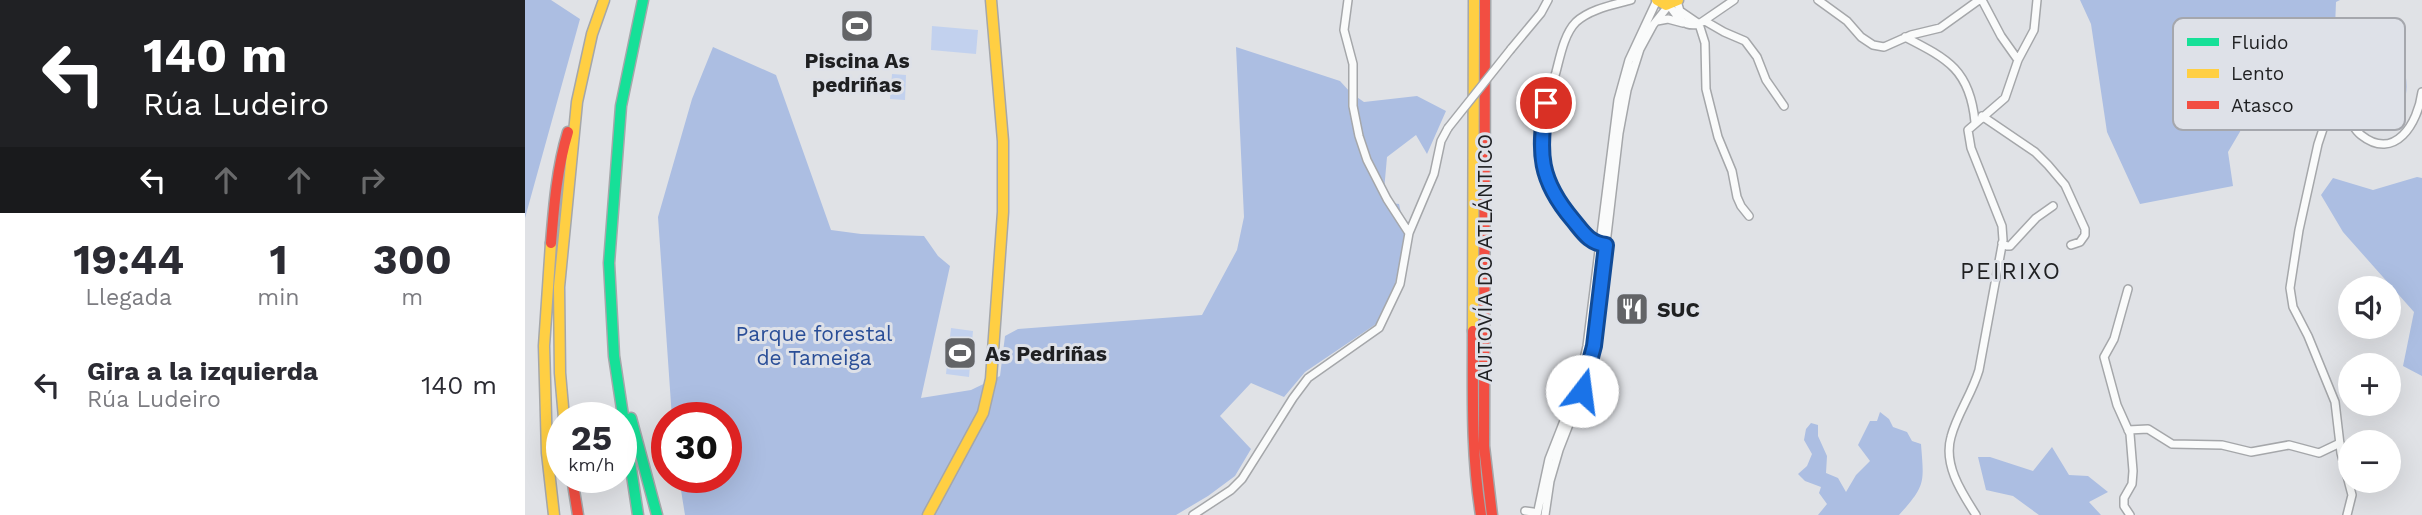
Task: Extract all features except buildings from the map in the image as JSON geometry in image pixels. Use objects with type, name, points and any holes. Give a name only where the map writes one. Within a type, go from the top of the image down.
[{"type":"main road","points":[[554,515],[547,443],[544,346],[554,206],[563,149],[592,34],[604,0]]},
{"type":"main road","points":[[638,515],[614,356],[609,262],[621,106],[643,0]]},
{"type":"main road","points":[[928,515],[983,413],[991,379],[1000,277],[1003,141],[991,0]]},
{"type":"main road","name":"AUTOVÍA DO ATLÁNTICO","points":[[1474,0],[1473,434],[1475,480],[1481,515]]},
{"type":"main road","name":"AUTOVÍA DO ATLÁNTICO","points":[[1485,0],[1484,435],[1492,513]]},
{"type":"main road","points":[[1657,0],[1662,5],[1675,2]]},
{"type":"main road","points":[[563,402],[559,288],[577,102]]},
{"type":"main road","points":[[614,356],[657,515]]},
{"type":"main road","points":[[574,493],[578,515]]},
{"type":"street","points":[[1348,0],[1344,30],[1353,64],[1353,106],[1359,136],[1367,160],[1387,199],[1409,233]]},
{"type":"street","points":[[1193,515],[1231,490],[1242,479],[1308,378],[1379,328],[1400,285],[1409,233],[1434,174],[1441,141],[1448,128],[1541,13],[1548,0]]},
{"type":"street","points":[[1603,245],[1586,236],[1552,193],[1542,160],[1543,122],[1546,103],[1574,24],[1594,11],[1631,0]]},
{"type":"street","points":[[1540,515],[1586,379],[1594,346],[1621,89],[1634,49],[1657,0]]},
{"type":"street","points":[[1656,21],[1668,19],[1692,26],[1734,0]]},
{"type":"street","points":[[1818,0],[1847,21],[1861,37],[1873,45],[1884,47],[1905,37],[1940,28],[1981,0],[2018,60]]},
{"type":"street","points":[[1976,515],[1961,491],[1952,469],[1949,451],[1951,437],[1979,370],[2002,243],[2002,226],[1968,138],[1968,130],[2005,98],[2018,60],[2034,30],[2037,0]]},
{"type":"street","points":[[1540,515],[1540,498],[1554,442],[1574,396],[1583,366],[1627,90],[1640,49],[1656,21],[1675,2]]},
{"type":"street","points":[[1675,2],[1684,15],[1745,41],[1784,106]]},
{"type":"street","points":[[1675,2],[1685,23]]},
{"type":"street","points":[[1702,22],[1706,89],[1718,137],[1732,171],[1737,197],[1749,216]]},
{"type":"street","points":[[1905,37],[1955,68],[1968,86],[1978,119],[2035,152],[2065,185],[2085,229],[2080,242],[2071,245]]},
{"type":"street","points":[[2356,130],[2370,141],[2385,144],[2396,142],[2406,134],[2420,106],[2422,92]]},
{"type":"street","points":[[2323,130],[2299,230],[2290,288],[2293,307],[2335,402],[2338,430]]},
{"type":"street","points":[[2002,243],[2010,246],[2036,218],[2053,206]]},
{"type":"street","points":[[2128,289],[2114,338],[2104,357],[2116,405],[2128,430],[2133,471],[2132,484],[2124,498],[2124,506],[2130,515]]},
{"type":"street","points":[[2128,430],[2148,429],[2172,444],[2222,444],[2251,452],[2288,445],[2319,453],[2338,444]]},
{"type":"street","points":[[2347,515],[2352,493]]},
{"type":"street","points":[[1522,513],[1540,498]]},
{"type":"street","points":[[1522,513],[1540,515]]},
{"type":"shaded area","name":"Piscina As pedriñas","points":[[851,12],[863,13],[863,40],[850,39]]},
{"type":"shaded area","points":[[932,26],[978,30],[976,54],[931,50]]},
{"type":"shaded area","points":[[892,74],[906,75],[905,100],[890,99]]},
{"type":"shaded area","name":"As Pedriñas","points":[[951,328],[973,331],[969,377],[946,374]]},
{"type":"green space","points":[[525,0],[551,0],[580,19],[525,218]]},
{"type":"green space","points":[[2080,0],[2340,0],[2336,2],[2335,18],[2173,18],[2173,130],[2241,130],[2228,152],[2233,186],[2140,204],[2107,132],[2091,24]]},
{"type":"green space","name":"Parque forestal de Tameiga","points":[[713,47],[776,75],[831,230],[924,236],[938,256],[950,266],[921,398],[971,390],[1000,376],[1005,336],[1018,329],[1202,315],[1237,250],[1244,217],[1236,47],[1340,81],[1364,102],[1417,96],[1446,111],[1427,154],[1416,135],[1387,157],[1383,202],[1399,204],[1406,235],[1395,284],[1376,324],[1305,372],[1284,397],[1251,383],[1220,416],[1251,449],[1235,476],[1176,515],[685,515],[681,493],[742,493],[742,402],[671,402],[658,217],[692,99]]},
{"type":"green space","points":[[2417,177],[2422,178],[2422,376],[2403,366],[2414,312],[2401,297],[2401,276],[2382,276],[2343,232],[2321,195],[2333,178],[2373,190]]},
{"type":"green space","points":[[1880,412],[1889,419],[1893,427],[1907,432],[1912,441],[1921,444],[1923,467],[1919,490],[1899,515],[1818,515],[1827,504],[1819,493],[1821,487],[1805,481],[1798,474],[1807,466],[1812,454],[1804,440],[1806,429],[1811,423],[1818,425],[1818,436],[1827,456],[1826,473],[1838,478],[1846,492],[1856,475],[1870,461],[1858,445],[1870,421],[1877,421]]},
{"type":"green space","points":[[2052,447],[2069,475],[2088,476],[2108,492],[2089,502],[2101,515],[2039,515],[2013,496],[1986,490],[1978,457],[1990,457],[2033,471]]},
{"type":"traffic: fast","points":[[638,515],[614,356],[609,263],[621,106],[643,0]]},
{"type":"traffic: fast","points":[[637,440],[657,515]]},
{"type":"traffic: slow","points":[[563,402],[559,287],[577,102],[592,34],[604,0]]},
{"type":"traffic: slow","points":[[928,515],[983,413],[991,379],[1003,212],[1003,141],[991,0]]},
{"type":"traffic: slow","points":[[1473,331],[1474,0]]},
{"type":"traffic: slow","points":[[1657,0],[1666,5],[1678,0]]},
{"type":"traffic: slow","points":[[551,243],[544,346],[547,453],[554,515]]},
{"type":"traffic: jam","points":[[1485,0],[1484,446],[1492,515]]},
{"type":"traffic: jam","points":[[551,243],[559,173],[568,132]]},
{"type":"traffic: jam","points":[[1473,331],[1474,446],[1481,515]]},
{"type":"traffic: jam","points":[[574,493],[578,515]]},
{"type":"place","name":"Piscina As pedriñas","points":[[857,26]]},
{"type":"place","name":"SUC","points":[[1632,309]]},
{"type":"place","name":"As Pedriñas","points":[[960,353]]},
{"type":"district","name":"PEIRIXO","points":[[2011,271]]},
{"type":"route","points":[[1546,103],[1541,148],[1552,193],[1590,240],[1606,245],[1594,346],[1582,391]]}]
